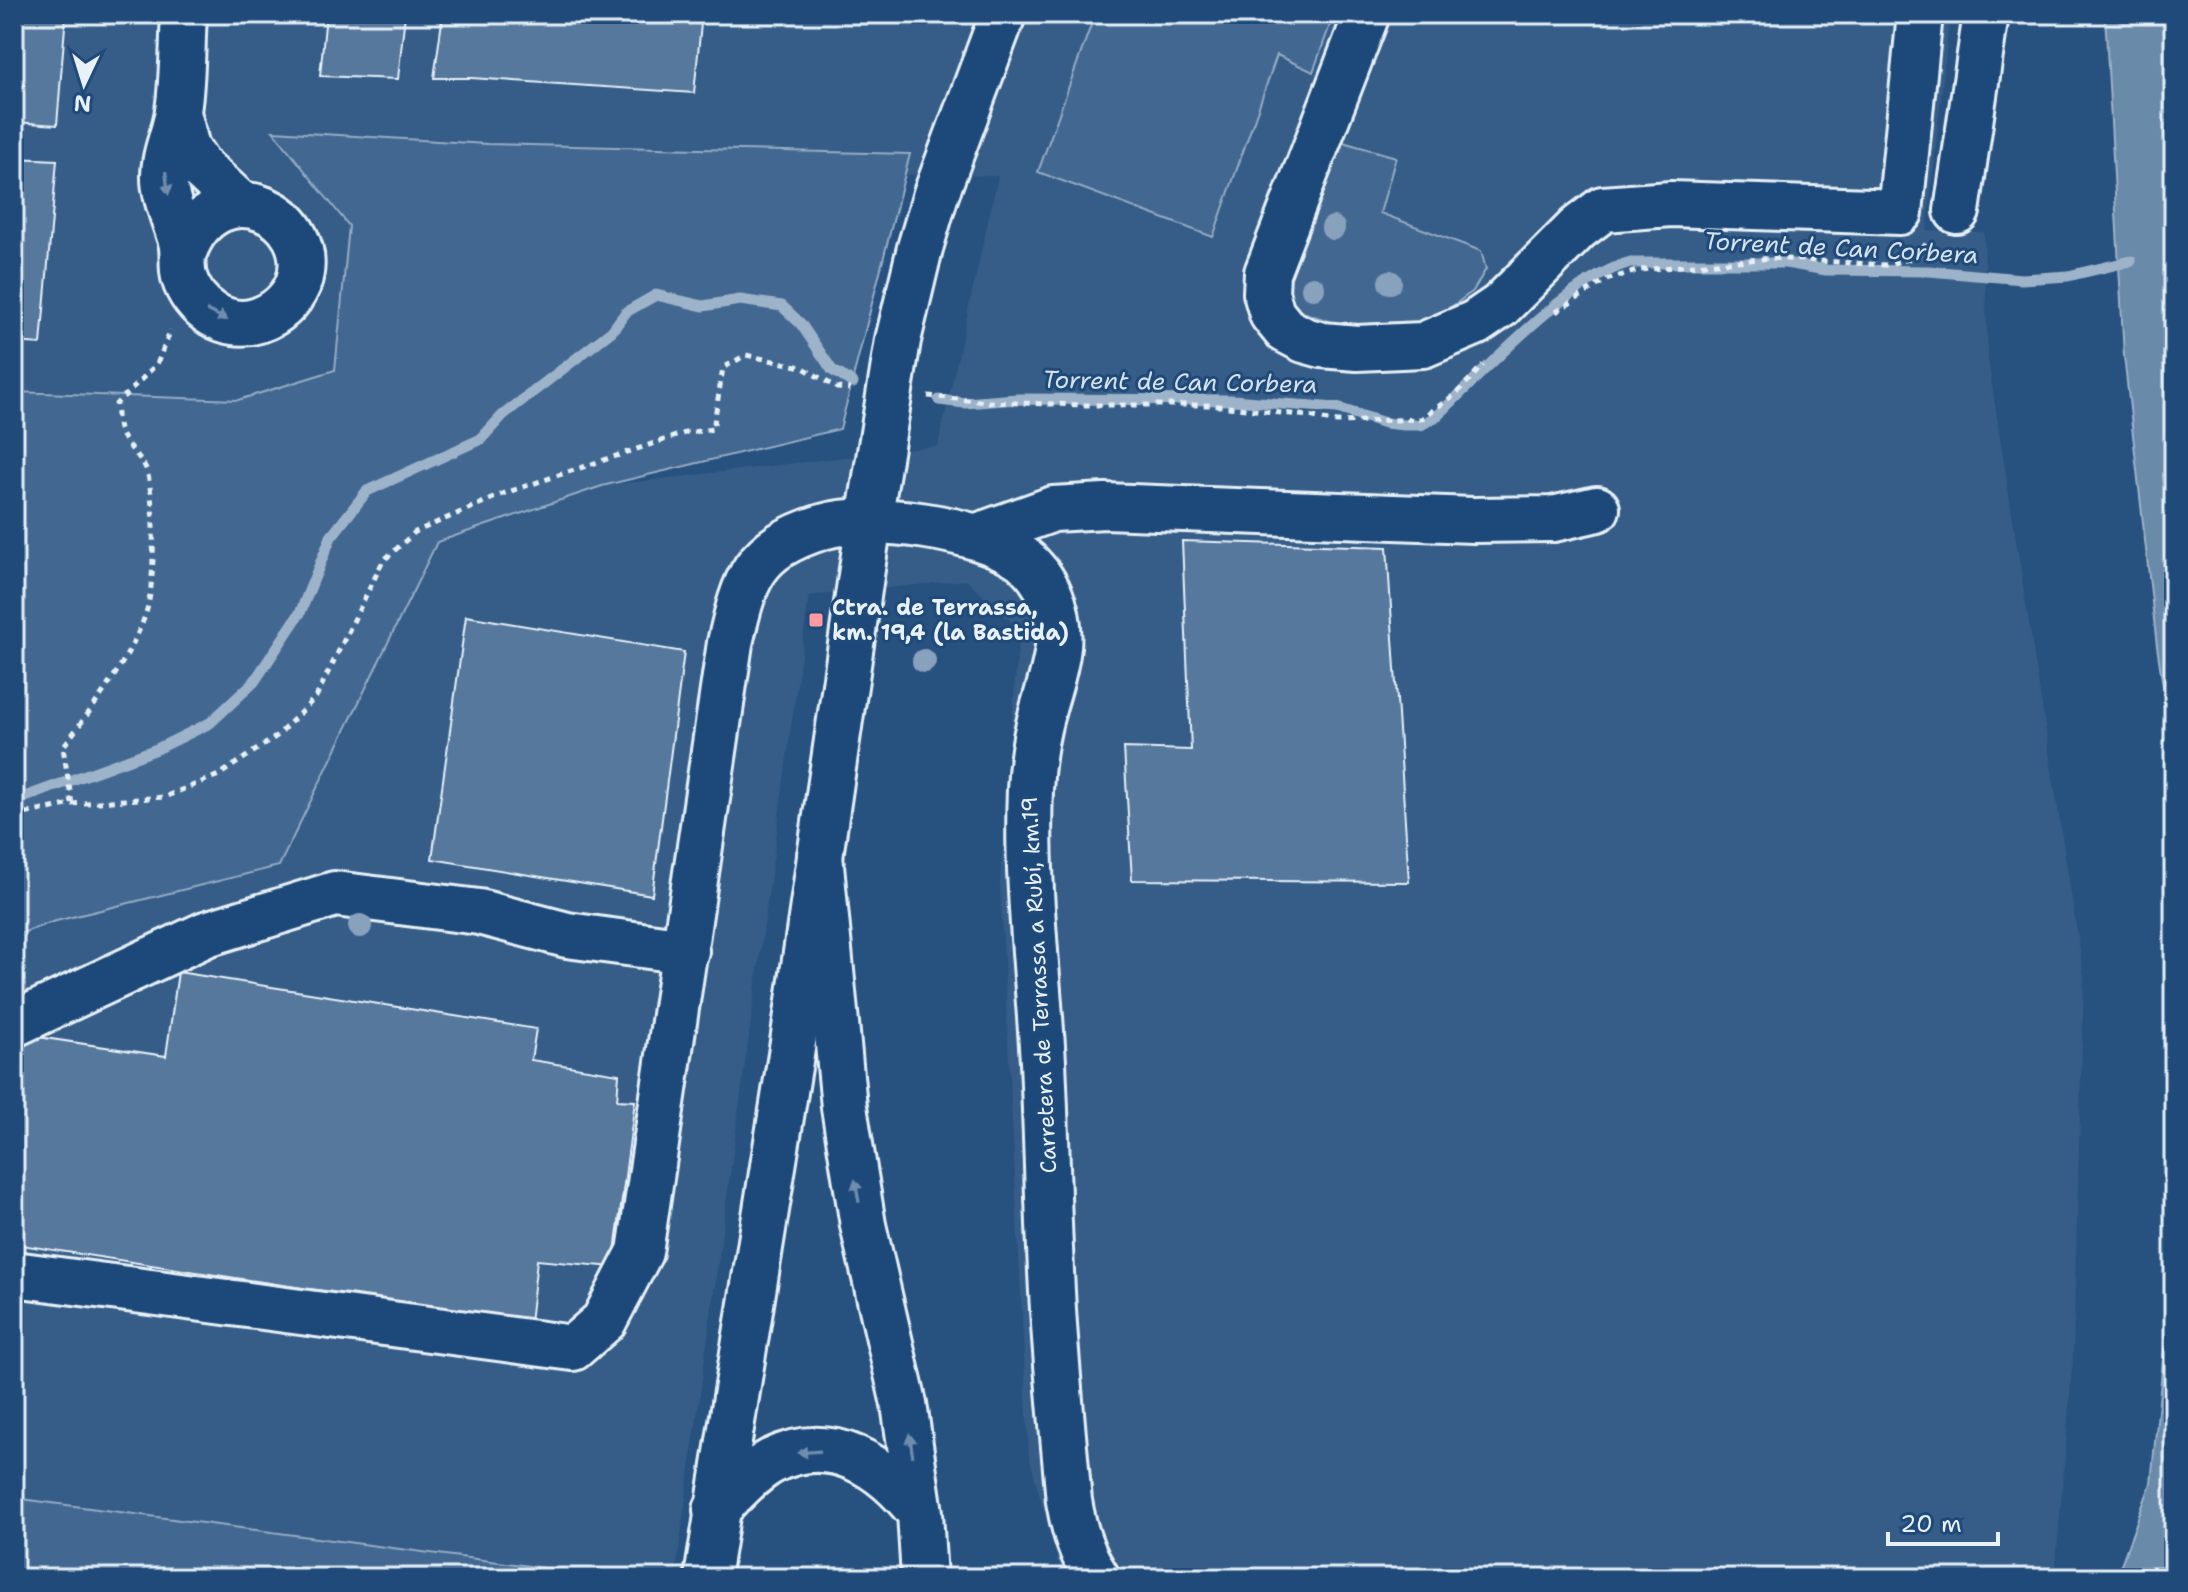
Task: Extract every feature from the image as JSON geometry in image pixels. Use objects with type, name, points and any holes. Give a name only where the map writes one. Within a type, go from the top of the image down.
[{"type":"main road","points":[[184,14],[178,113],[163,178],[186,271],[201,307],[217,318],[236,323],[265,317],[288,301],[297,285],[301,266],[299,247],[291,229],[277,216],[259,207],[240,204],[220,209],[203,218],[190,234],[186,271]]},
{"type":"main road","points":[[707,1578],[793,1042],[898,340],[920,248],[941,180],[1003,14]]},
{"type":"main road","points":[[1367,14],[1267,273],[1266,293],[1272,314],[1285,330],[1322,345],[1357,348],[1423,345],[1475,323],[1500,306],[1578,228],[1603,209],[1671,204],[1900,212],[1920,14]]},
{"type":"main road","points":[[1957,211],[1986,14]]},
{"type":"main road","points":[[178,113],[187,148],[199,166],[240,204]]},
{"type":"main road","points":[[975,537],[1053,509],[1105,506],[1473,520],[1553,519],[1597,509]]},
{"type":"main road","name":"Carretera de Terrassa a Rubí, km.19","points":[[14,1274],[573,1348],[604,1321],[640,1252],[730,643],[743,589],[757,566],[778,544],[827,525],[869,521],[923,526],[975,537],[1022,558],[1037,573],[1049,593],[1057,617],[1060,644],[1033,755],[1029,835],[1053,1308],[1065,1456],[1075,1533],[1084,1558],[1097,1578]]},
{"type":"main road","points":[[820,855],[853,1171],[904,1404],[920,1513],[924,1578]]},
{"type":"main road","points":[[14,1024],[206,934],[335,894],[479,912],[567,935],[686,951]]},
{"type":"main road","points":[[716,1510],[769,1462],[790,1454],[831,1451],[850,1454],[865,1461],[896,1485],[920,1513]]},
{"type":"path","points":[[1547,318],[1606,280],[1640,270],[1771,258],[1886,265],[1917,257],[1957,211]]},
{"type":"path","points":[[72,804],[63,747],[97,702],[129,648],[145,615],[151,578],[152,515],[148,472],[119,431],[116,404],[157,364],[186,271]]},
{"type":"path","points":[[14,816],[72,804],[164,797],[219,775],[277,736],[316,697],[383,561],[415,532],[505,493],[685,433],[713,429],[723,368],[746,355],[802,367],[837,388],[852,389]]},
{"type":"path","points":[[927,396],[1069,405],[1210,405],[1337,422],[1421,419],[1457,393],[1488,360]]},
{"type":"shaded area","points":[[14,14],[1950,14],[1927,230],[1984,232],[1988,359],[2084,977],[2073,1357],[2055,1578],[1062,1578],[1029,1456],[1000,882],[1019,629],[966,580],[809,596],[675,1578],[617,1578],[14,1498],[14,936],[52,922],[279,866],[436,542],[602,486],[938,446],[998,176],[369,166],[335,370],[238,400],[14,392]]},
{"type":"shaded area","points":[[1095,14],[1334,14],[1313,72],[1277,55],[1213,237],[1038,172]]},
{"type":"shaded area","points":[[2105,14],[2174,14],[2174,759],[2157,646],[2124,356]]},
{"type":"shaded area","points":[[273,131],[487,144],[910,154],[840,429],[602,486],[437,542],[279,866],[52,922],[14,936],[14,392],[238,400],[335,370],[349,226]]},
{"type":"shaded area","points":[[1339,141],[1396,157],[1380,213],[1481,251],[1486,269],[1473,291],[1432,321],[1379,328],[1335,323],[1296,310],[1285,289],[1290,253]]},
{"type":"shaded area","points":[[2174,1247],[2174,1578],[2116,1578],[2151,1483]]},
{"type":"shaded area","points":[[14,1498],[612,1577],[613,1578],[14,1578]]},
{"type":"building","points":[[14,14],[66,14],[57,125],[14,122]]},
{"type":"building","points":[[326,14],[405,14],[398,79],[320,76]]},
{"type":"building","points":[[443,14],[702,14],[694,93],[434,78]]},
{"type":"building","points":[[14,158],[57,160],[41,344],[14,342]]},
{"type":"building","points":[[1182,541],[1387,547],[1409,882],[1132,880],[1124,748],[1191,750]]},
{"type":"building","points":[[466,616],[684,652],[652,895],[432,859]]},
{"type":"building","points":[[178,972],[536,1029],[531,1060],[619,1074],[617,1100],[635,1101],[613,1267],[537,1260],[530,1323],[14,1244],[14,1088],[24,1035],[166,1056]]},
{"type":"waterway","name":"Torrent de Can Corbera","points":[[939,400],[965,403],[1017,399],[1233,400],[1337,408],[1385,423],[1421,425],[1437,416],[1552,308],[1577,289],[1627,263],[1786,263],[1826,270],[1929,271],[2022,279],[2068,276],[2131,261]]},
{"type":"waterway","name":"Torrent de Can Corbera","points":[[14,801],[157,749],[210,723],[254,682],[300,613],[331,537],[367,491],[481,439],[503,415],[612,331],[626,312],[656,295],[703,306],[740,300],[782,306],[801,324],[832,370],[853,383]]},
{"type":"place","name":"Ctra. de Terrassa, km. 19,4 (la Bastida)","points":[[816,620]]}]
